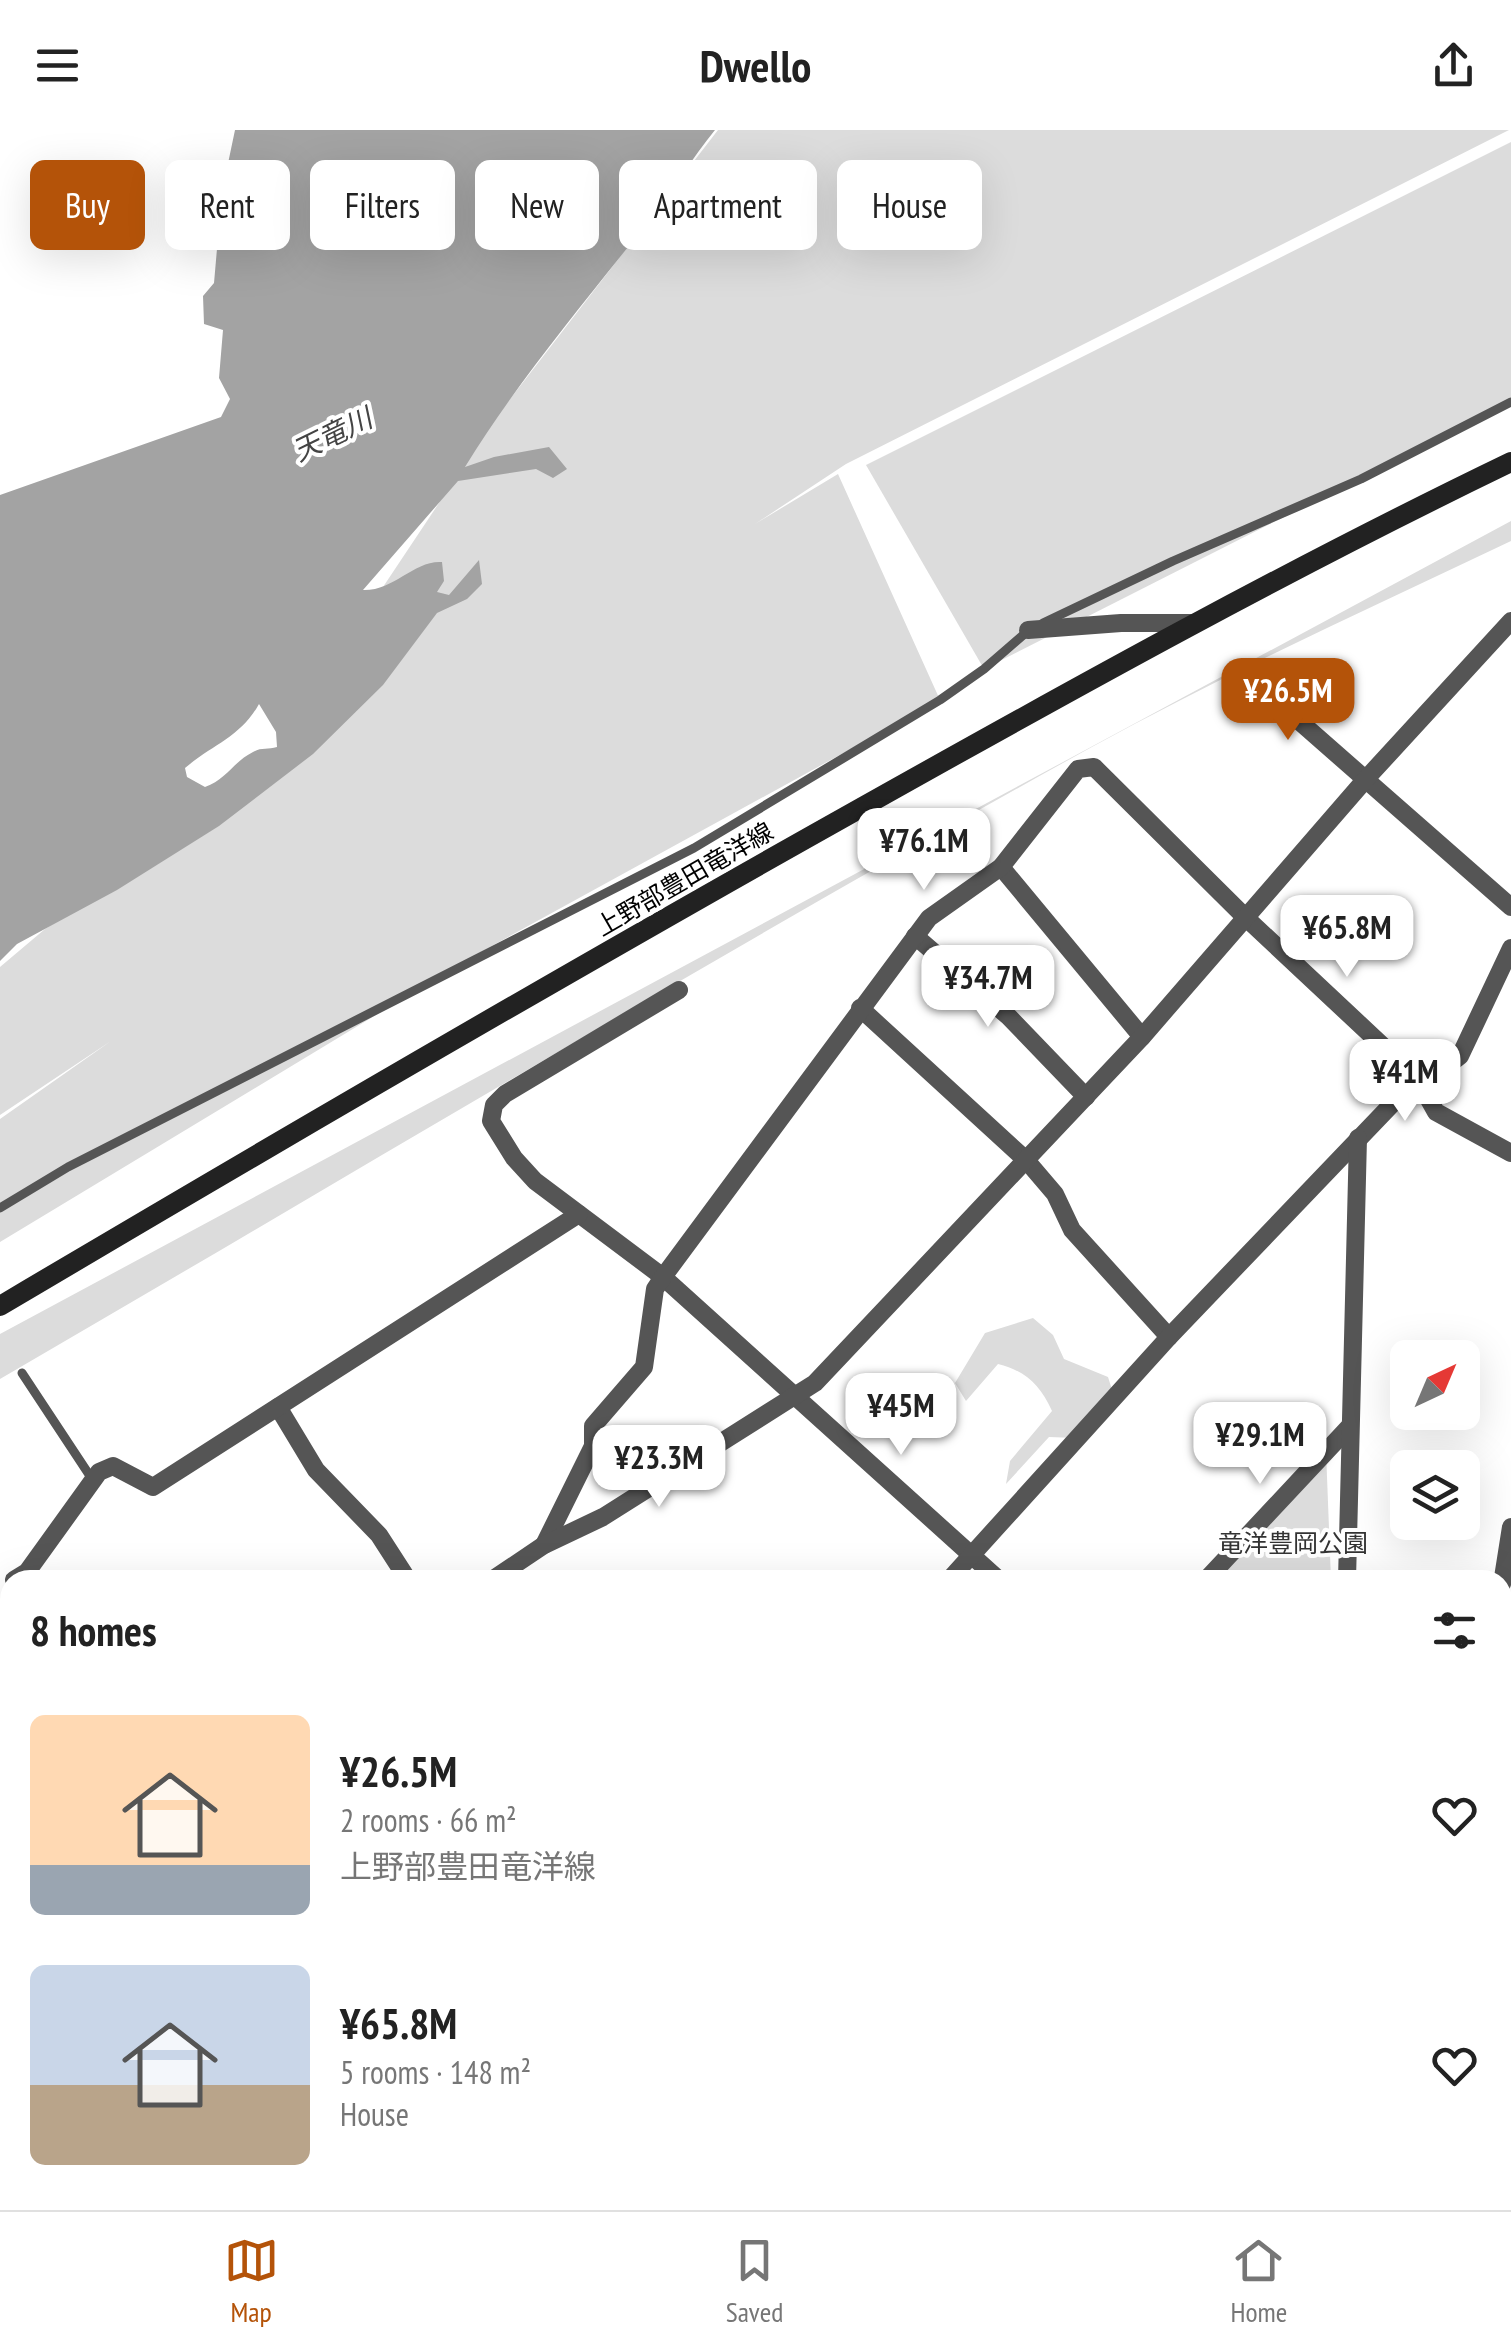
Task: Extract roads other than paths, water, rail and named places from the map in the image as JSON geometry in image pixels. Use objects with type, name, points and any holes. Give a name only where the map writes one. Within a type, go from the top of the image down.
[{"type":"main road","name":"上野部豊田竜洋線","points":[[0,1306],[683,907],[1196,623],[1404,513],[1511,462]]},
{"type":"street","points":[[510,1570],[544,1546],[603,1517],[815,1383],[1142,1038],[1365,780],[1511,621]]},
{"type":"street","points":[[1028,630],[1196,623]]},
{"type":"street","points":[[1242,670],[1511,908]]},
{"type":"street","points":[[544,1546],[592,1446],[593,1426],[644,1367],[655,1289],[662,1277],[915,936],[930,918],[1001,867],[1078,769],[1094,767],[1245,917],[1417,1078],[1436,1112],[1511,1153]]},
{"type":"street","points":[[1001,867],[1142,1038]]},
{"type":"street","points":[[915,936],[1009,1017],[1086,1096]]},
{"type":"street","points":[[959,1570],[1168,1337],[1358,1138],[1417,1078],[1438,1074],[1460,1056],[1511,948]]},
{"type":"street","points":[[680,990],[505,1094],[494,1105],[490,1121],[535,1181],[662,1277],[988,1570]]},
{"type":"street","points":[[860,1008],[1026,1160],[1055,1194],[1072,1230],[1168,1337]]},
{"type":"street","points":[[1348,1570],[1358,1138]]},
{"type":"street","points":[[28,1570],[99,1472],[113,1466],[153,1488],[579,1214]]},
{"type":"street","points":[[278,1408],[316,1470],[379,1535],[402,1570]]},
{"type":"street","points":[[1215,1570],[1350,1426]]},
{"type":"street","points":[[1504,1570],[1511,1527]]},
{"type":"lane","points":[[0,1208],[68,1167],[694,848],[940,700],[984,669],[1028,630],[1361,479],[1511,402]]},
{"type":"lane","points":[[22,1373],[93,1480]]},
{"type":"water","name":"天竜川","points":[[235,130],[715,130],[693,160],[619,160],[619,250],[626,250],[531,370],[465,467],[494,457],[549,447],[567,469],[553,478],[536,469],[458,481],[363,590],[384,586],[422,566],[442,562],[444,581],[437,592],[449,595],[479,560],[482,584],[467,599],[437,613],[383,685],[313,754],[219,826],[117,890],[17,944],[0,961],[0,495],[221,417],[230,399],[219,378],[223,330],[204,324],[203,296],[214,283],[217,250],[290,250],[290,160],[229,160]],"holes":[[[259,704],[276,732],[277,747],[253,752],[205,787],[187,777],[185,768],[235,733]]]},
{"type":"park label","name":"竜洋豊岡公園","points":[[1293,1543]]}]
